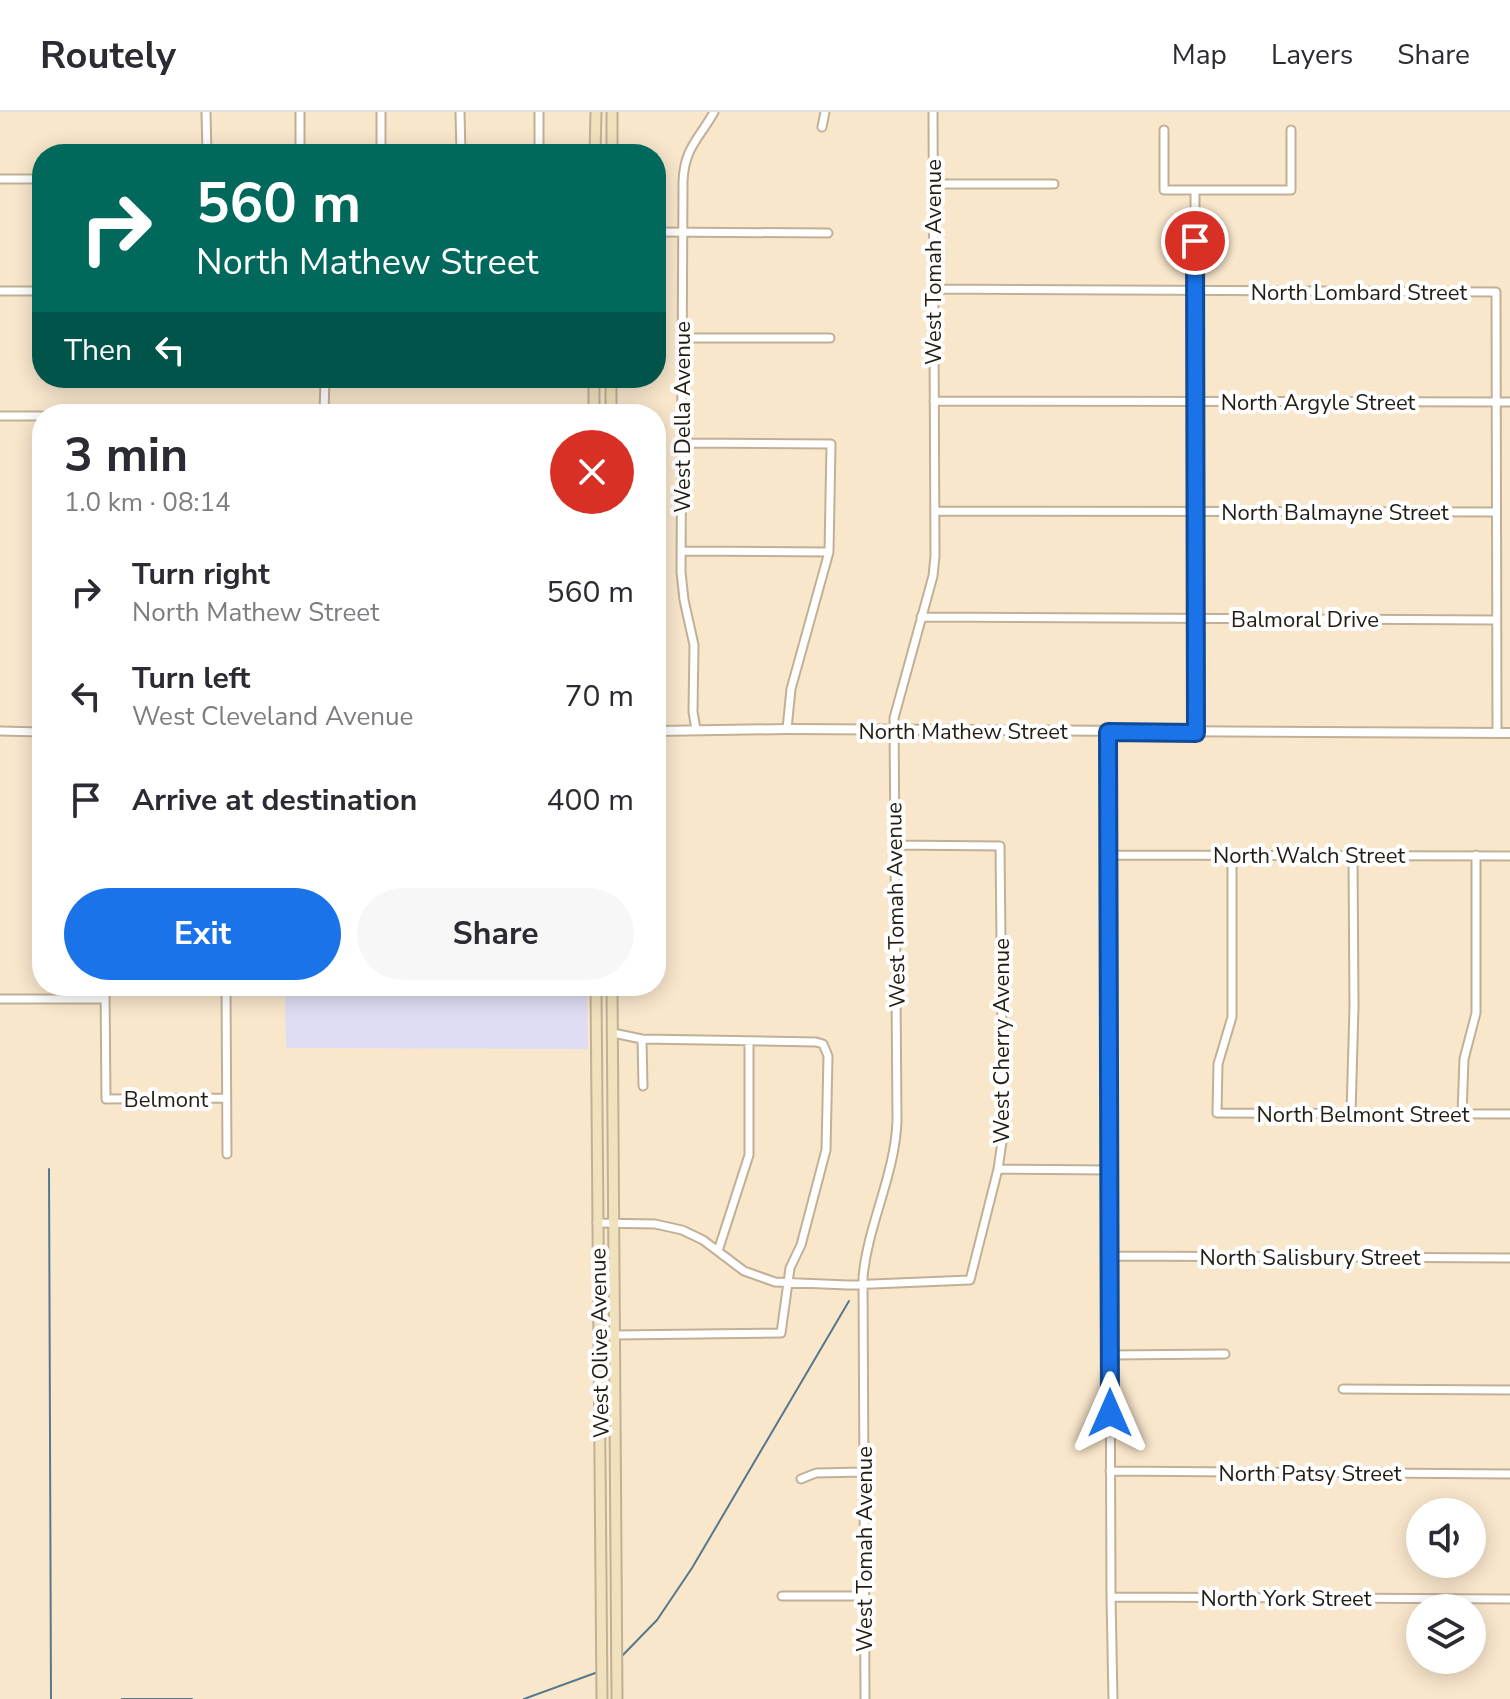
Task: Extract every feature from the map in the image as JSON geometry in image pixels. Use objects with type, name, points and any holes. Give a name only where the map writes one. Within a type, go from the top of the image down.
[{"type":"main road","points":[[595,144],[596,112]]},
{"type":"main road","points":[[612,112],[612,144]]},
{"type":"main road","name":"West Olive Avenue","points":[[596,996],[602,1699]]},
{"type":"main road","name":"West Olive Avenue","points":[[612,996],[617,1699]]},
{"type":"street","points":[[206,112],[207,144]]},
{"type":"street","points":[[300,112],[300,144]]},
{"type":"street","points":[[381,112],[381,144]]},
{"type":"street","points":[[460,112],[461,144]]},
{"type":"street","points":[[539,112],[539,144]]},
{"type":"street","name":"West Della Avenue","points":[[696,729],[693,712],[694,645],[684,600],[681,551],[684,162],[693,141],[714,112]]},
{"type":"street","points":[[822,127],[825,112]]},
{"type":"street","name":"West Tomah Avenue","points":[[865,1699],[863,1284],[867,1250],[891,1164],[896,1133],[893,731],[898,697],[934,567],[933,112]]},
{"type":"street","points":[[1164,130],[1164,190],[1291,190],[1291,130]]},
{"type":"street","points":[[0,179],[32,179]]},
{"type":"street","points":[[933,184],[1054,184]]},
{"type":"street","points":[[1195,190],[1196,733]]},
{"type":"street","points":[[666,232],[828,233]]},
{"type":"street","name":"North Lombard Street","points":[[933,289],[1496,292],[1496,402]]},
{"type":"street","points":[[0,291],[32,291]]},
{"type":"street","points":[[682,338],[830,338]]},
{"type":"street","name":"North Argyle Street","points":[[934,401],[1510,402]]},
{"type":"street","points":[[1496,402],[1497,733]]},
{"type":"street","points":[[0,416],[32,416]]},
{"type":"street","points":[[682,443],[831,444],[829,552],[791,689],[787,729]]},
{"type":"street","name":"North Balmayne Street","points":[[935,511],[1496,512]]},
{"type":"street","points":[[681,551],[829,552]]},
{"type":"street","name":"Balmoral Drive","points":[[921,617],[1496,620]]},
{"type":"street","name":"North Mathew Street","points":[[666,730],[1510,733]]},
{"type":"street","points":[[0,731],[32,732]]},
{"type":"street","points":[[1108,732],[1113,1699]]},
{"type":"street","name":"West Cherry Avenue","points":[[863,1284],[970,1280],[998,1169],[1003,1124],[1000,846],[894,845]]},
{"type":"street","name":"North Walch Street","points":[[1108,855],[1510,856]]},
{"type":"street","name":"North Belmont Street","points":[[1232,855],[1232,1017],[1218,1064],[1217,1113],[1510,1114]]},
{"type":"street","points":[[1351,1114],[1353,855]]},
{"type":"street","points":[[1462,1114],[1464,1059],[1476,1013],[1476,855]]},
{"type":"street","points":[[226,996],[227,1154]]},
{"type":"street","points":[[0,999],[105,999]]},
{"type":"street","name":"Belmont","points":[[105,999],[106,1099],[226,1098]]},
{"type":"street","points":[[613,1033],[642,1039],[816,1042],[823,1044],[828,1056],[826,1150],[801,1245],[790,1268],[781,1333],[615,1335]]},
{"type":"street","points":[[642,1039],[643,1086]]},
{"type":"street","points":[[718,1251],[749,1155],[749,1041]]},
{"type":"street","points":[[998,1169],[1109,1170]]},
{"type":"street","points":[[597,1223],[672,1227],[703,1240],[752,1275],[767,1281],[863,1284]]},
{"type":"street","name":"North Salisbury Street","points":[[1110,1256],[1510,1258]]},
{"type":"street","points":[[1110,1355],[1225,1354]]},
{"type":"street","points":[[1343,1389],[1510,1390]]},
{"type":"street","name":"North Patsy Street","points":[[1110,1471],[1510,1474]]},
{"type":"street","points":[[801,1479],[816,1473],[864,1472]]},
{"type":"street","points":[[782,1596],[865,1596]]},
{"type":"street","name":"North York Street","points":[[1111,1597],[1510,1599]]},
{"type":"shaded area","points":[[285,996],[587,996],[588,1049],[286,1048]]},
{"type":"waterway","points":[[49,1169],[51,1699]]},
{"type":"waterway","points":[[620,1658],[657,1620],[692,1568],[849,1301]]},
{"type":"waterway","points":[[524,1699],[598,1672]]},
{"type":"waterway","points":[[122,1699],[192,1699]]},
{"type":"route","points":[[1110,1413],[1108,732],[1196,733],[1195,241]]}]
